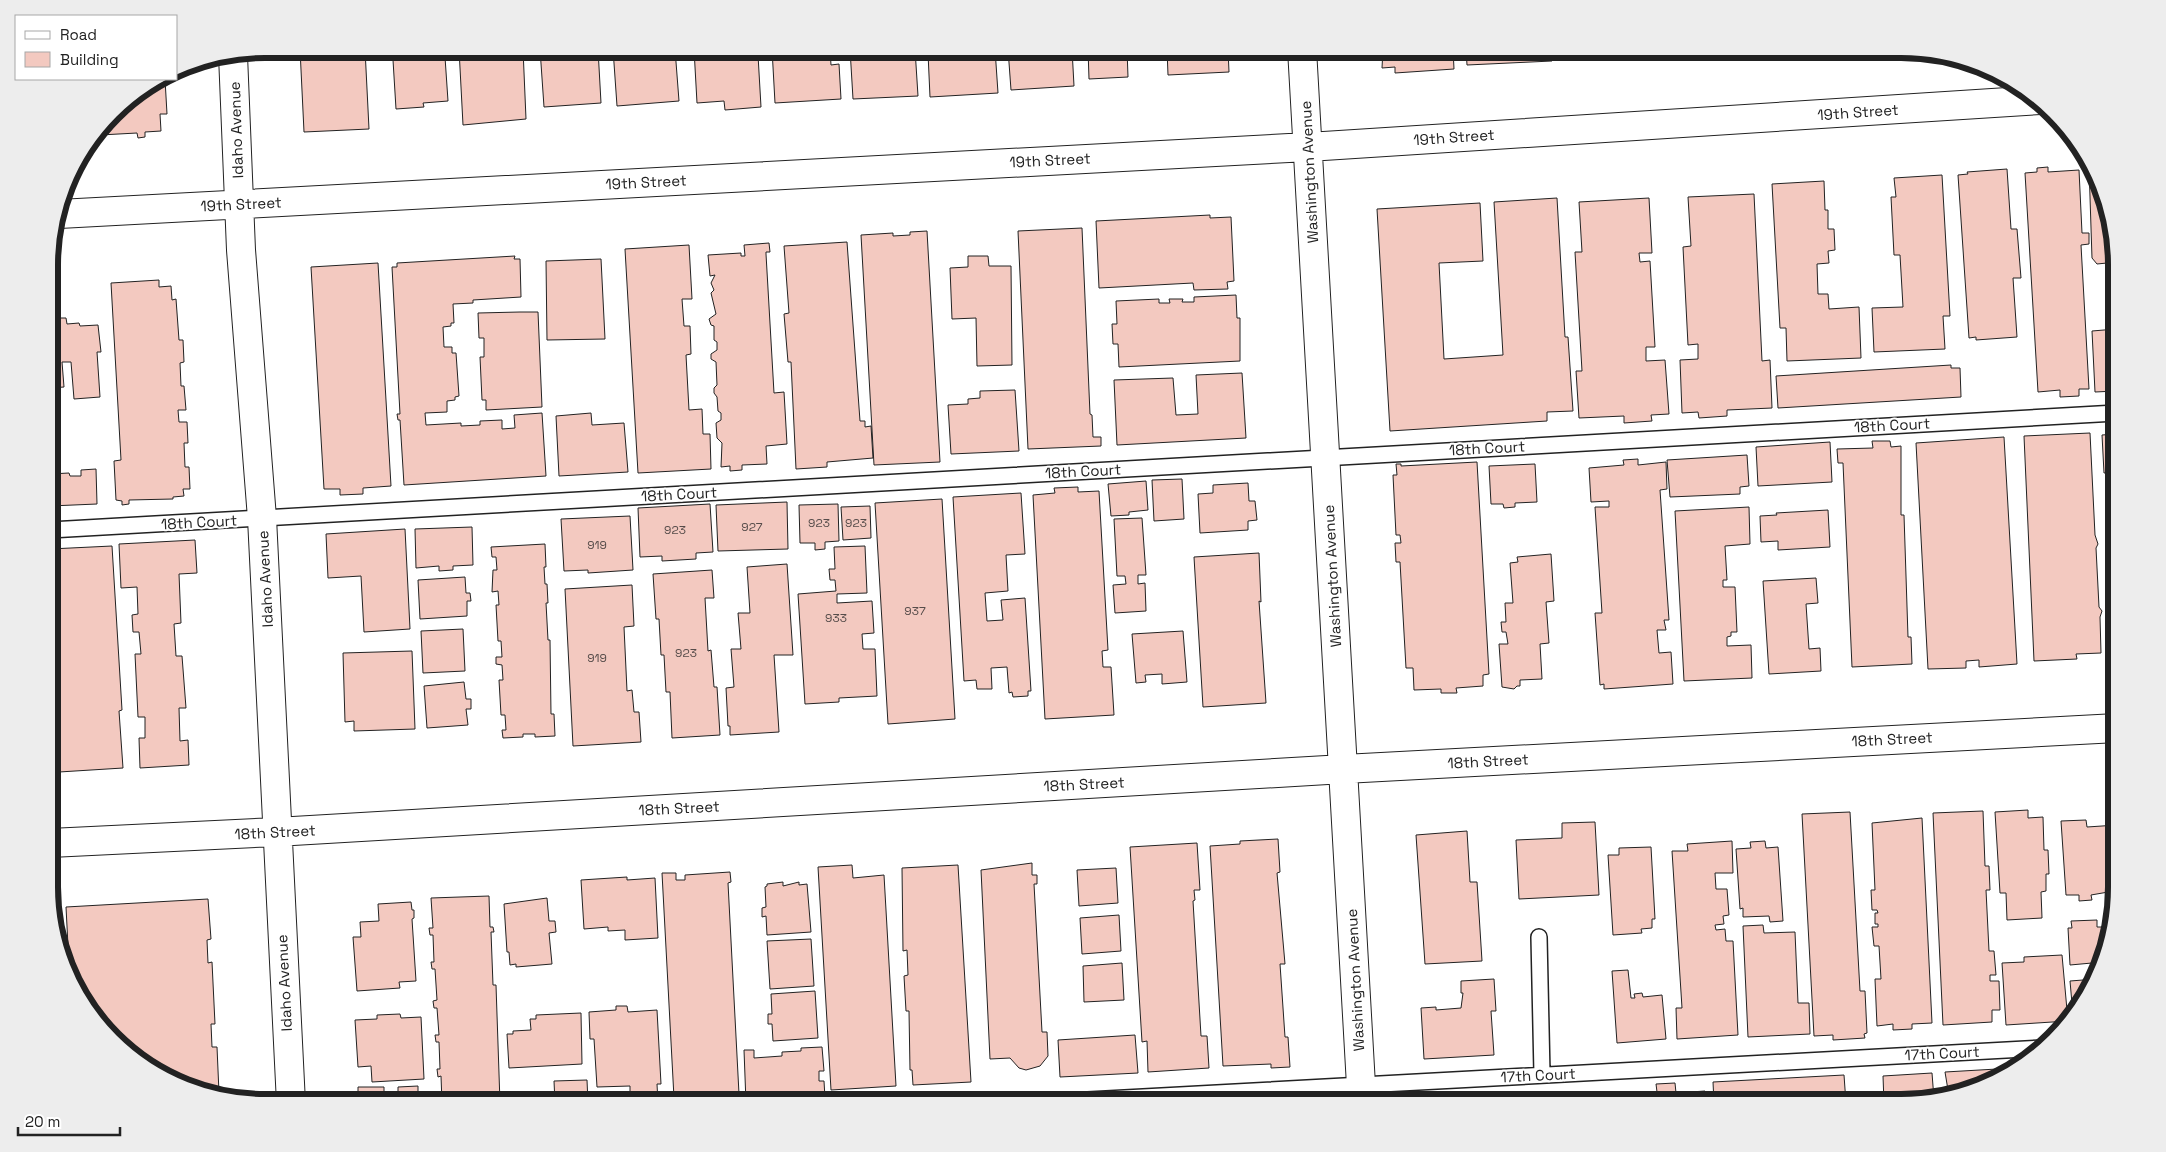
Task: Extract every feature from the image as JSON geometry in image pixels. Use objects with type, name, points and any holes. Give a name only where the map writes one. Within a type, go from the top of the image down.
[{"type":"street","name":"Washington Avenue","points":[[1303,58],[1362,1094]]},
{"type":"street","name":"Idaho Avenue","points":[[233,60],[239,204],[262,518],[276,832],[291,1095]]},
{"type":"street","name":"19th Street","points":[[64,214],[1308,147],[2028,101]]},
{"type":"street","name":"18th Street","points":[[58,843],[276,832],[1344,769],[2108,728]]},
{"type":"lane","name":"18th Court","points":[[58,530],[2108,413]]},
{"type":"lane","points":[[1539,937],[1542,1074]]},
{"type":"lane","name":"17th Court","points":[[1325,1095],[1362,1094],[1542,1074],[2031,1049]]},
{"type":"building","points":[[300,58],[365,58],[369,129],[304,132]]},
{"type":"building","points":[[445,58],[448,101],[423,103],[424,107],[396,109],[393,60]]},
{"type":"building","points":[[459,58],[523,58],[526,119],[463,125]]},
{"type":"building","points":[[541,58],[598,58],[601,103],[544,107]]},
{"type":"building","points":[[614,58],[676,58],[679,101],[617,106]]},
{"type":"building","points":[[694,58],[758,58],[761,107],[725,110],[724,101],[697,103]]},
{"type":"building","points":[[772,58],[831,58],[831,65],[839,64],[841,99],[775,103]]},
{"type":"building","points":[[851,58],[916,58],[918,96],[853,99]]},
{"type":"building","points":[[928,58],[996,58],[998,93],[930,97]]},
{"type":"building","points":[[1009,58],[1072,58],[1074,86],[1011,90]]},
{"type":"building","points":[[1088,58],[1127,58],[1128,77],[1089,79]]},
{"type":"building","points":[[1167,58],[1228,58],[1229,72],[1168,75]]},
{"type":"building","points":[[1383,58],[1453,58],[1454,69],[1395,73],[1395,67],[1382,68]]},
{"type":"building","points":[[1467,58],[1552,58],[1552,61],[1467,65]]},
{"type":"building","points":[[165,83],[167,114],[160,114],[161,131],[145,132],[145,137],[138,138],[137,133],[103,135],[128,109]]},
{"type":"building","points":[[2048,167],[2048,172],[2079,170],[2082,233],[2089,233],[2089,244],[2081,245],[2089,389],[2079,389],[2079,396],[2060,397],[2060,390],[2038,392],[2025,173],[2037,172],[2037,168]]},
{"type":"building","points":[[2007,169],[2011,229],[2017,229],[2021,278],[2013,278],[2017,337],[1976,340],[1976,337],[1969,338],[1958,175],[1968,174],[1967,172]]},
{"type":"building","points":[[1942,175],[1950,316],[1943,316],[1945,349],[1874,352],[1872,308],[1903,307],[1900,255],[1894,255],[1891,197],[1896,197],[1894,178]]},
{"type":"building","points":[[2089,178],[2105,224],[2108,262],[2097,264],[2092,258]]},
{"type":"building","points":[[1824,181],[1825,210],[1828,210],[1828,229],[1834,229],[1835,250],[1828,251],[1829,263],[1817,264],[1818,294],[1828,294],[1829,309],[1859,307],[1861,358],[1787,361],[1786,328],[1780,328],[1772,184]]},
{"type":"building","points":[[1754,194],[1762,361],[1770,360],[1772,408],[1727,410],[1727,416],[1699,418],[1698,412],[1682,413],[1680,360],[1698,359],[1698,344],[1688,345],[1683,247],[1691,246],[1688,197]]},
{"type":"building","points":[[1557,198],[1565,337],[1568,337],[1573,411],[1547,412],[1547,421],[1390,431],[1377,209],[1480,203],[1483,261],[1439,263],[1444,359],[1503,355],[1494,202]]},
{"type":"building","points":[[1649,198],[1652,253],[1639,253],[1640,262],[1650,261],[1655,347],[1646,347],[1646,361],[1665,360],[1669,414],[1651,415],[1652,421],[1624,423],[1624,416],[1579,418],[1576,371],[1582,371],[1575,252],[1582,252],[1579,202]]},
{"type":"building","points":[[1210,215],[1210,218],[1231,217],[1234,281],[1227,282],[1228,289],[1194,290],[1193,283],[1099,288],[1096,221]]},
{"type":"building","points":[[1082,228],[1090,414],[1092,415],[1093,437],[1101,437],[1101,446],[1028,449],[1018,231]]},
{"type":"building","points":[[927,231],[940,462],[874,465],[861,235],[893,233],[893,236],[910,235],[910,232]]},
{"type":"building","points":[[847,242],[860,421],[865,421],[865,427],[871,426],[873,458],[827,462],[827,467],[796,469],[791,362],[788,362],[784,314],[789,313],[784,246]]},
{"type":"building","points":[[769,243],[770,252],[766,252],[766,254],[774,393],[784,392],[787,444],[766,446],[767,464],[742,465],[742,470],[730,471],[730,466],[721,467],[722,443],[717,438],[716,423],[721,420],[721,413],[718,411],[717,397],[714,393],[714,388],[717,385],[716,362],[711,359],[711,354],[717,350],[717,342],[714,340],[714,326],[711,325],[709,319],[716,314],[711,293],[714,290],[711,283],[715,275],[710,276],[708,255],[741,253],[741,256],[745,256],[744,245]]},
{"type":"building","points":[[689,245],[692,299],[682,299],[684,326],[690,326],[691,354],[686,355],[689,410],[702,409],[703,434],[710,434],[711,469],[638,473],[625,249]]},
{"type":"building","points":[[515,256],[514,259],[520,259],[521,297],[473,300],[473,303],[453,304],[454,323],[451,323],[451,326],[443,327],[444,347],[452,347],[452,353],[456,353],[459,396],[455,397],[455,400],[447,401],[447,412],[425,413],[426,425],[461,423],[461,426],[480,425],[480,421],[502,420],[502,429],[515,428],[514,415],[542,413],[546,476],[404,485],[400,420],[398,420],[397,414],[400,414],[392,267],[397,267],[397,263]]},
{"type":"building","points":[[968,256],[988,256],[989,266],[1011,266],[1012,365],[977,366],[976,318],[952,319],[950,268],[968,267]]},
{"type":"building","points":[[601,259],[605,339],[547,340],[546,261]]},
{"type":"building","points":[[378,263],[391,486],[363,488],[363,494],[340,495],[340,489],[324,489],[311,267]]},
{"type":"building","points":[[159,280],[159,287],[171,286],[172,300],[176,299],[179,340],[183,340],[184,362],[180,363],[181,386],[184,386],[186,410],[178,410],[179,422],[187,422],[188,443],[184,443],[185,467],[189,467],[190,489],[183,489],[184,496],[173,497],[173,499],[129,500],[129,504],[122,505],[122,501],[116,500],[114,461],[121,460],[111,283]]},
{"type":"building","points":[[1236,295],[1237,318],[1240,318],[1240,361],[1119,367],[1118,344],[1113,344],[1112,324],[1117,324],[1116,301],[1159,299],[1159,303],[1170,303],[1169,299],[1183,299],[1182,302],[1194,302],[1194,297]]},
{"type":"building","points":[[58,303],[60,303],[60,318],[66,318],[67,324],[79,323],[80,326],[98,325],[101,352],[97,352],[100,397],[74,399],[71,362],[62,362],[64,387],[58,387]]},
{"type":"building","points":[[538,312],[542,407],[486,410],[486,400],[482,400],[480,357],[484,357],[484,338],[479,338],[478,313]]},
{"type":"building","points":[[2108,330],[2108,391],[2095,392],[2092,331]]},
{"type":"building","points":[[1951,365],[1951,368],[1960,368],[1961,397],[1778,408],[1776,376]]},
{"type":"building","points":[[1242,373],[1246,438],[1117,445],[1114,380],[1173,378],[1176,415],[1198,414],[1196,375]]},
{"type":"building","points":[[1015,390],[1019,451],[951,454],[948,405],[968,404],[968,399],[980,398],[980,391]]},
{"type":"building","points":[[591,413],[592,425],[624,423],[628,472],[559,476],[556,416]]},
{"type":"building","points":[[2090,433],[2095,535],[2098,544],[2096,548],[2099,607],[2102,611],[2100,617],[2101,653],[2076,654],[2077,659],[2034,661],[2024,436]]},
{"type":"building","points":[[2102,435],[2108,435],[2108,473],[2104,473]]},
{"type":"building","points":[[2004,437],[2017,664],[1979,667],[1979,660],[1966,661],[1966,668],[1928,669],[1916,443]]},
{"type":"building","points":[[1872,441],[1890,441],[1891,447],[1901,446],[1901,515],[1904,515],[1908,637],[1911,637],[1912,664],[1852,667],[1843,463],[1838,463],[1837,449],[1873,448]]},
{"type":"building","points":[[1830,442],[1832,482],[1758,486],[1756,447]]},
{"type":"building","points":[[1747,455],[1749,486],[1740,487],[1740,494],[1670,497],[1667,460]]},
{"type":"building","points":[[1638,459],[1638,465],[1666,462],[1667,489],[1660,490],[1669,620],[1664,620],[1666,630],[1657,630],[1659,653],[1671,652],[1673,684],[1604,689],[1604,684],[1600,685],[1595,613],[1602,613],[1595,507],[1609,507],[1609,501],[1591,502],[1589,468],[1624,465],[1623,460]]},
{"type":"building","points":[[1477,462],[1489,674],[1483,675],[1483,686],[1456,688],[1457,693],[1441,693],[1441,689],[1414,690],[1413,668],[1406,668],[1400,562],[1396,562],[1395,543],[1401,543],[1400,535],[1396,535],[1393,475],[1397,475],[1396,464],[1401,464],[1401,466]]},
{"type":"building","points":[[1535,464],[1537,502],[1515,503],[1515,507],[1504,508],[1503,504],[1491,504],[1489,466]]},
{"type":"building","points":[[96,469],[97,504],[58,506],[58,474],[69,473],[70,476],[81,476],[81,470]]},
{"type":"building","points":[[1182,479],[1184,519],[1154,521],[1152,480]]},
{"type":"building","points":[[1146,481],[1148,510],[1129,512],[1129,515],[1111,516],[1108,484]]},
{"type":"building","points":[[1248,483],[1249,501],[1255,501],[1257,520],[1248,521],[1248,530],[1200,533],[1198,494],[1213,493],[1213,485]]},
{"type":"building","points":[[1078,487],[1078,492],[1099,491],[1108,650],[1102,651],[1103,667],[1111,667],[1114,715],[1045,719],[1033,495],[1055,493],[1054,488]]},
{"type":"building","points":[[1021,493],[1025,554],[1006,555],[1008,591],[985,593],[987,621],[1003,620],[1001,600],[1025,598],[1031,691],[1028,691],[1028,696],[1013,697],[1012,692],[1009,693],[1007,667],[991,668],[992,689],[977,689],[976,680],[964,681],[953,497]]},
{"type":"building","points":[[942,499],[955,719],[888,724],[875,503]]},
{"type":"building","points":[[787,502],[788,549],[718,551],[716,505]]},
{"type":"building","points":[[710,504],[713,552],[696,553],[696,559],[662,561],[662,556],[640,557],[638,508]]},
{"type":"building","points":[[838,504],[839,541],[825,542],[825,549],[815,550],[815,543],[800,543],[799,505]]},
{"type":"building","points":[[870,506],[871,538],[843,540],[841,507]]},
{"type":"building","points":[[1749,507],[1750,544],[1725,546],[1727,580],[1723,580],[1723,587],[1735,587],[1737,632],[1731,632],[1731,636],[1727,637],[1727,646],[1751,645],[1752,678],[1684,681],[1675,511]]},
{"type":"building","points":[[1828,510],[1830,547],[1778,550],[1778,541],[1761,542],[1760,516],[1777,515],[1776,513]]},
{"type":"building","points":[[630,516],[633,570],[588,573],[588,570],[564,571],[561,519]]},
{"type":"building","points":[[1142,518],[1146,575],[1138,575],[1138,584],[1145,583],[1146,611],[1115,613],[1113,585],[1126,584],[1125,576],[1117,576],[1114,519]]},
{"type":"building","points":[[472,527],[473,565],[453,566],[453,570],[439,571],[439,566],[416,568],[415,529]]},
{"type":"building","points":[[405,529],[410,629],[364,632],[361,576],[328,578],[326,534]]},
{"type":"building","points":[[195,540],[197,573],[179,574],[181,623],[174,624],[176,656],[182,656],[186,708],[179,708],[180,741],[188,740],[189,765],[140,768],[139,738],[145,738],[145,717],[138,717],[135,654],[141,654],[139,632],[133,632],[132,615],[138,614],[137,587],[121,588],[119,544]]},
{"type":"building","points":[[545,544],[546,567],[544,567],[545,584],[547,584],[548,640],[550,640],[551,714],[554,714],[555,736],[535,737],[535,734],[523,734],[523,737],[503,738],[502,730],[506,730],[505,715],[501,715],[499,680],[503,680],[502,665],[496,664],[496,657],[502,657],[501,641],[498,641],[496,605],[499,605],[498,591],[492,592],[493,570],[497,570],[496,557],[492,557],[491,547]]},
{"type":"building","points":[[112,546],[122,710],[119,711],[123,768],[59,772],[58,549]]},
{"type":"building","points":[[865,546],[867,593],[837,594],[837,603],[872,601],[874,633],[862,634],[863,649],[875,649],[877,696],[839,698],[839,702],[805,704],[798,594],[836,591],[835,580],[830,580],[829,569],[835,569],[834,547]]},
{"type":"building","points":[[1259,553],[1261,602],[1259,601],[1266,703],[1203,707],[1194,557]]},
{"type":"building","points":[[1551,554],[1554,601],[1546,602],[1549,643],[1540,644],[1542,679],[1520,680],[1520,686],[1514,689],[1502,687],[1499,644],[1508,644],[1506,632],[1502,632],[1501,622],[1506,622],[1505,603],[1513,603],[1510,563],[1518,562],[1517,557]]},
{"type":"building","points":[[787,564],[793,655],[774,655],[779,732],[730,735],[726,688],[734,687],[731,649],[741,649],[738,613],[750,613],[747,567]]},
{"type":"building","points":[[712,570],[714,598],[705,598],[708,651],[711,650],[714,687],[717,687],[720,735],[672,738],[670,692],[666,692],[664,655],[661,655],[659,619],[656,619],[653,574]]},
{"type":"building","points":[[465,577],[466,593],[470,593],[471,601],[467,601],[467,616],[420,619],[418,580]]},
{"type":"building","points":[[1816,578],[1818,603],[1806,604],[1809,649],[1820,648],[1821,671],[1769,674],[1763,581]]},
{"type":"building","points":[[632,585],[634,626],[624,627],[627,691],[632,690],[634,712],[639,712],[641,742],[573,746],[565,589]]},
{"type":"building","points":[[463,629],[465,671],[423,673],[421,631]]},
{"type":"building","points":[[1183,631],[1187,682],[1162,684],[1162,674],[1145,675],[1146,682],[1136,683],[1132,634]]},
{"type":"building","points":[[412,651],[415,729],[354,731],[354,721],[345,722],[343,653]]},
{"type":"building","points":[[464,682],[466,699],[471,699],[471,709],[466,709],[468,725],[427,728],[424,686]]},
{"type":"building","points":[[2028,810],[2028,818],[2043,817],[2044,850],[2048,850],[2049,874],[2046,874],[2046,891],[2041,892],[2042,918],[2007,920],[2006,893],[2000,893],[1995,812]]},
{"type":"building","points":[[1983,811],[1985,866],[1989,866],[1990,890],[1986,890],[1989,951],[1994,951],[1996,975],[1990,975],[1990,981],[1999,981],[2000,1010],[1992,1010],[1992,1022],[1943,1025],[1933,813]]},
{"type":"building","points":[[1850,812],[1860,991],[1865,991],[1867,1033],[1864,1034],[1865,1038],[1833,1040],[1833,1035],[1814,1036],[1802,814]]},
{"type":"building","points":[[1922,818],[1932,1023],[1912,1024],[1912,1029],[1893,1030],[1893,1024],[1877,1026],[1875,979],[1881,979],[1879,946],[1874,946],[1872,927],[1878,927],[1878,924],[1875,924],[1875,913],[1878,913],[1877,910],[1872,910],[1871,890],[1875,890],[1872,823]]},
{"type":"building","points":[[2086,820],[2087,827],[2108,826],[2108,892],[2091,895],[2092,900],[2079,901],[2079,895],[2066,895],[2061,821]]},
{"type":"building","points":[[1595,822],[1599,895],[1519,899],[1516,840],[1562,838],[1562,823]]},
{"type":"building","points":[[1467,831],[1470,882],[1477,882],[1482,961],[1425,964],[1416,835]]},
{"type":"building","points":[[1278,839],[1280,872],[1277,873],[1285,964],[1280,964],[1285,1037],[1288,1037],[1290,1067],[1271,1068],[1271,1064],[1223,1066],[1210,846],[1240,844],[1240,841]]},
{"type":"building","points":[[1732,841],[1733,873],[1715,873],[1716,889],[1727,889],[1729,915],[1723,916],[1724,924],[1715,925],[1716,930],[1725,929],[1726,941],[1733,941],[1738,1035],[1677,1039],[1676,1008],[1682,1008],[1672,851],[1688,851],[1687,844]]},
{"type":"building","points":[[1765,841],[1766,848],[1778,847],[1783,921],[1770,922],[1769,916],[1743,917],[1743,908],[1740,909],[1736,849],[1751,848],[1750,842]]},
{"type":"building","points":[[1197,843],[1200,890],[1194,890],[1195,900],[1193,901],[1201,1036],[1207,1036],[1209,1068],[1148,1072],[1147,1041],[1142,1042],[1130,847]]},
{"type":"building","points":[[1651,847],[1655,919],[1652,919],[1652,928],[1641,929],[1642,933],[1613,935],[1608,855],[1619,855],[1619,848]]},
{"type":"building","points":[[1032,863],[1032,875],[1037,875],[1037,884],[1034,884],[1042,1032],[1047,1032],[1048,1056],[1040,1066],[1026,1070],[1019,1068],[1010,1058],[990,1059],[981,870]]},
{"type":"building","points":[[852,865],[853,878],[884,875],[896,1086],[831,1090],[818,867]]},
{"type":"building","points":[[958,865],[971,1082],[913,1085],[912,1070],[910,1070],[909,1011],[906,1011],[904,976],[908,975],[907,950],[903,951],[902,868]]},
{"type":"building","points":[[1116,868],[1118,903],[1079,906],[1077,870]]},
{"type":"building","points":[[730,872],[731,882],[728,883],[739,1094],[674,1095],[662,873],[676,873],[676,880],[685,880],[685,875]]},
{"type":"building","points":[[627,877],[627,880],[655,878],[658,938],[625,940],[625,930],[608,931],[608,927],[584,929],[581,880]]},
{"type":"building","points":[[783,882],[783,886],[799,882],[799,885],[807,884],[811,932],[767,935],[766,916],[762,917],[762,908],[766,907],[765,887],[767,884]]},
{"type":"building","points":[[489,896],[490,927],[493,927],[494,932],[491,932],[493,985],[496,985],[500,1095],[442,1095],[441,1076],[438,1077],[437,1069],[440,1069],[439,1042],[436,1042],[435,1035],[439,1035],[437,1008],[434,1008],[433,1001],[437,1000],[435,969],[432,969],[431,962],[434,962],[433,935],[430,935],[429,928],[433,928],[431,898]]},
{"type":"building","points":[[547,898],[549,921],[555,921],[556,932],[549,933],[552,964],[516,967],[516,964],[510,965],[509,952],[507,952],[504,904]]},
{"type":"building","points":[[208,899],[211,939],[207,940],[208,963],[212,962],[215,1024],[211,1024],[212,1047],[217,1047],[219,1089],[186,1079],[161,1067],[128,1043],[109,1024],[85,991],[73,966],[68,952],[66,907]]},
{"type":"building","points":[[411,902],[412,910],[414,910],[414,918],[412,919],[416,981],[399,982],[400,988],[357,991],[353,937],[361,937],[360,922],[379,921],[378,904]]},
{"type":"building","points":[[1119,915],[1121,951],[1082,954],[1080,918]]},
{"type":"building","points":[[2097,920],[2097,927],[2104,927],[2104,922],[2106,922],[2092,968],[2092,963],[2070,965],[2068,928],[2072,928],[2071,921]]},
{"type":"building","points":[[1763,925],[1764,933],[1795,932],[1798,1003],[1809,1003],[1810,1034],[1748,1037],[1743,926]]},
{"type":"building","points":[[811,939],[814,986],[770,989],[767,941]]},
{"type":"building","points":[[2062,955],[2067,1011],[2059,1022],[2006,1025],[2002,963],[2024,962],[2024,957]]},
{"type":"building","points":[[1122,963],[1124,1000],[1084,1002],[1083,966]]},
{"type":"building","points":[[1628,970],[1631,998],[1635,998],[1634,994],[1642,993],[1643,997],[1662,995],[1666,1039],[1617,1043],[1612,971]]},
{"type":"building","points":[[1494,979],[1496,1011],[1491,1011],[1494,1055],[1424,1059],[1421,1008],[1436,1007],[1436,1010],[1461,1008],[1463,993],[1461,993],[1461,981]]},
{"type":"building","points":[[2083,980],[2086,982],[2072,1005],[2070,981]]},
{"type":"building","points":[[815,991],[818,1038],[773,1041],[772,1024],[768,1024],[768,1014],[772,1014],[771,994]]},
{"type":"building","points":[[616,1006],[627,1006],[628,1012],[657,1010],[661,1084],[657,1084],[658,1095],[630,1095],[630,1086],[597,1087],[594,1039],[590,1039],[589,1012],[616,1010]]},
{"type":"building","points":[[581,1013],[582,1064],[509,1068],[507,1034],[513,1034],[513,1031],[531,1030],[530,1019],[536,1019],[536,1015]]},
{"type":"building","points":[[400,1014],[401,1018],[421,1017],[424,1079],[372,1082],[371,1066],[358,1067],[355,1020],[377,1019],[377,1015]]},
{"type":"building","points":[[1135,1035],[1138,1073],[1060,1077],[1058,1040]]},
{"type":"building","points":[[822,1047],[824,1071],[819,1071],[819,1081],[824,1081],[825,1095],[746,1095],[744,1050],[754,1050],[754,1058],[782,1056],[782,1052],[801,1051],[801,1048]]},
{"type":"building","points":[[1997,1069],[1997,1071],[1980,1079],[1948,1089],[1945,1072]]},
{"type":"building","points":[[1932,1073],[1933,1092],[1884,1095],[1883,1076]]},
{"type":"building","points":[[1844,1075],[1845,1095],[1714,1095],[1713,1082]]},
{"type":"building","points":[[587,1080],[588,1095],[555,1095],[554,1081]]},
{"type":"building","points":[[1675,1083],[1676,1093],[1705,1091],[1705,1095],[1623,1095],[1657,1092],[1656,1084]]},
{"type":"building","points":[[418,1086],[418,1095],[358,1095],[358,1087],[384,1087],[384,1092],[398,1092],[398,1087]]},
{"type":"building","points":[[1516,1092],[1516,1095],[1430,1095]]},
{"type":"building","points":[[1601,1092],[1601,1095],[1548,1095]]}]
